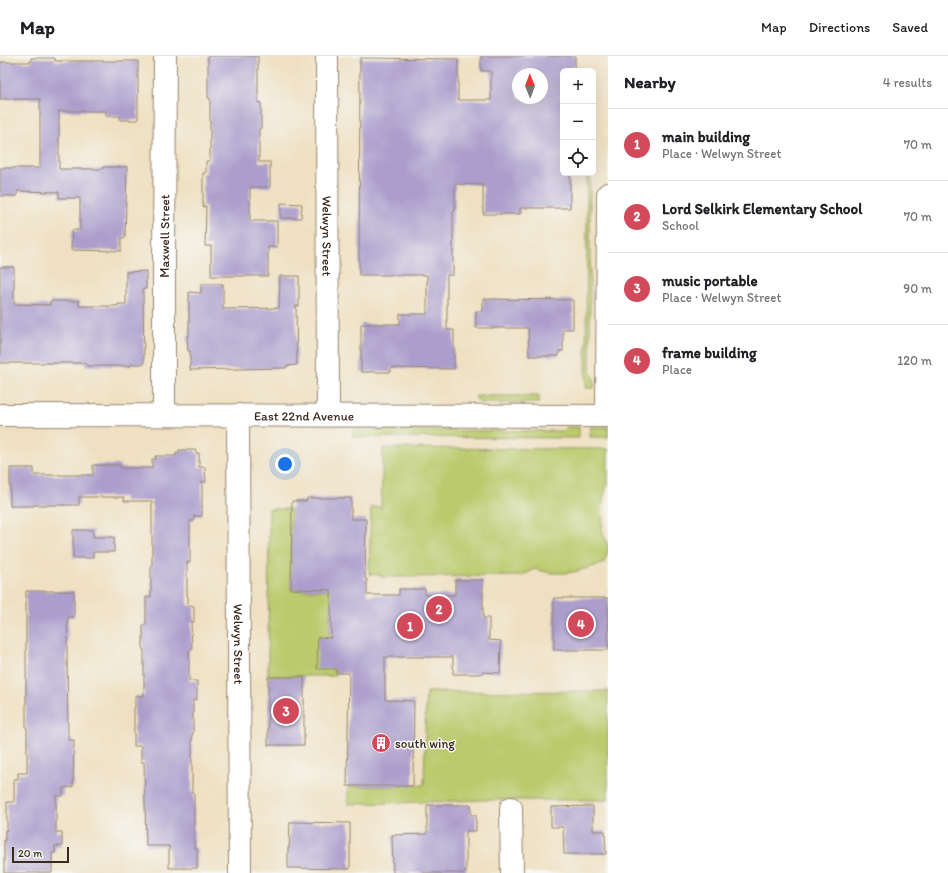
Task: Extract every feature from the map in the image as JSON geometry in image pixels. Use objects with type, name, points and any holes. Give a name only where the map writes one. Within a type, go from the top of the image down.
[{"type":"street","name":"Maxwell Street","points":[[164,415],[165,56]]},
{"type":"street","name":"Welwyn Street","points":[[327,56],[328,415]]},
{"type":"street","points":[[608,194],[608,416]]},
{"type":"street","name":"East 22nd Avenue","points":[[0,415],[608,416]]},
{"type":"street","name":"Welwyn Street","points":[[238,415],[240,873]]},
{"type":"street","points":[[511,808],[512,873]]},
{"type":"green space","points":[[587,176],[590,176],[590,372],[594,377],[594,388],[586,388]]},
{"type":"green space","points":[[539,396],[539,403],[481,403],[475,397]]},
{"type":"green space","points":[[567,427],[579,427],[579,438],[353,437],[353,430],[563,431]]},
{"type":"green space","points":[[590,427],[608,427],[608,437],[590,437]]},
{"type":"green space","points":[[383,448],[608,449],[608,484],[603,498],[602,531],[608,545],[608,551],[604,563],[578,571],[562,573],[545,572],[535,569],[521,576],[381,577],[381,575],[369,574],[371,507],[381,507]]},
{"type":"green space","points":[[269,509],[291,509],[291,590],[336,590],[336,614],[330,614],[330,636],[335,637],[335,676],[268,676]]},
{"type":"green space","points":[[608,691],[608,800],[485,800],[348,804],[348,787],[424,785],[426,692]]},
{"type":"building","points":[[208,56],[258,56],[258,103],[261,103],[259,162],[270,162],[270,187],[250,187],[250,221],[277,221],[277,247],[268,247],[268,276],[211,276],[211,246],[205,246],[206,206],[203,207],[203,173],[206,173],[206,161],[210,161]]},
{"type":"building","points":[[481,56],[575,56],[575,68],[560,68],[560,176],[570,176],[570,208],[520,208],[520,214],[483,214],[483,185],[455,184],[455,211],[453,211],[453,275],[447,275],[447,330],[454,330],[454,369],[391,368],[391,372],[361,372],[361,324],[400,324],[400,314],[427,314],[427,275],[359,275],[360,58],[458,59],[458,100],[491,100],[491,71],[481,71]]},
{"type":"building","points":[[31,58],[55,58],[55,61],[138,61],[138,120],[120,120],[120,116],[106,116],[106,111],[59,111],[59,169],[103,169],[103,167],[127,167],[125,238],[121,238],[121,251],[71,250],[72,230],[80,230],[80,198],[59,198],[59,192],[17,191],[17,196],[0,196],[0,168],[40,168],[40,99],[0,99],[0,62],[31,62]]},
{"type":"building","points":[[281,203],[302,204],[301,218],[281,218]]},
{"type":"building","points":[[0,267],[14,267],[14,304],[50,305],[50,301],[79,301],[79,306],[118,306],[118,304],[126,304],[126,272],[146,271],[146,289],[143,289],[144,364],[131,364],[131,366],[87,366],[84,363],[0,363]]},
{"type":"building","points":[[280,276],[299,276],[299,306],[296,306],[297,365],[286,366],[286,368],[190,370],[190,351],[188,351],[187,336],[189,336],[189,292],[201,293],[201,284],[223,284],[223,309],[279,308]]},
{"type":"building","points":[[483,299],[573,300],[573,329],[563,329],[563,351],[559,351],[559,356],[529,356],[528,328],[476,328],[476,311],[483,311]]},
{"type":"building","points":[[179,450],[196,450],[196,453],[199,453],[199,467],[205,467],[206,482],[202,482],[202,516],[194,516],[194,521],[190,521],[190,562],[187,562],[188,605],[194,606],[194,622],[191,622],[192,650],[189,650],[189,681],[197,681],[197,700],[193,700],[192,792],[194,792],[194,848],[197,848],[197,868],[169,868],[169,846],[146,846],[144,762],[141,762],[141,746],[134,746],[134,708],[135,696],[144,696],[143,625],[146,625],[146,597],[151,597],[152,501],[124,501],[124,497],[79,497],[79,505],[10,506],[10,468],[34,468],[34,475],[93,475],[93,465],[120,465],[120,468],[152,468],[152,459],[156,459],[155,456],[176,456],[176,453],[179,453]]},
{"type":"building","points":[[307,498],[351,498],[351,519],[366,519],[365,579],[367,579],[367,595],[399,595],[399,589],[425,589],[425,595],[455,595],[455,580],[483,580],[483,618],[489,618],[489,640],[501,641],[500,673],[482,672],[481,674],[453,674],[453,657],[385,657],[385,700],[414,701],[413,786],[347,786],[349,673],[336,673],[336,669],[317,669],[318,637],[331,638],[331,590],[291,589],[292,501],[307,501]]},
{"type":"building","points":[[73,530],[93,530],[93,537],[114,537],[114,552],[93,552],[93,558],[73,558]]},
{"type":"building","points":[[26,591],[74,591],[74,617],[68,617],[67,650],[68,740],[74,740],[73,787],[63,788],[63,796],[56,796],[56,832],[62,832],[62,846],[55,846],[55,853],[52,853],[52,873],[4,873],[4,840],[5,830],[7,830],[7,802],[14,802],[14,779],[18,779],[18,773],[27,773]]},
{"type":"building","points":[[554,598],[608,598],[608,650],[554,650]]},
{"type":"building","points":[[268,677],[304,677],[304,745],[268,745]]},
{"type":"building","points":[[427,805],[471,805],[471,815],[476,815],[476,831],[466,831],[466,873],[393,873],[392,835],[427,834]]},
{"type":"building","points":[[593,806],[593,831],[605,831],[606,854],[564,854],[563,827],[551,827],[551,807]]},
{"type":"building","points":[[290,822],[350,823],[350,869],[288,868]]},
{"type":"place","name":"Lord Selkirk Elementary School","points":[[439,609]]},
{"type":"place","name":"frame building","points":[[581,624]]},
{"type":"place","name":"main building","points":[[410,626]]},
{"type":"place","name":"music portable","points":[[286,711]]},
{"type":"place","name":"south wing","points":[[381,743]]}]
